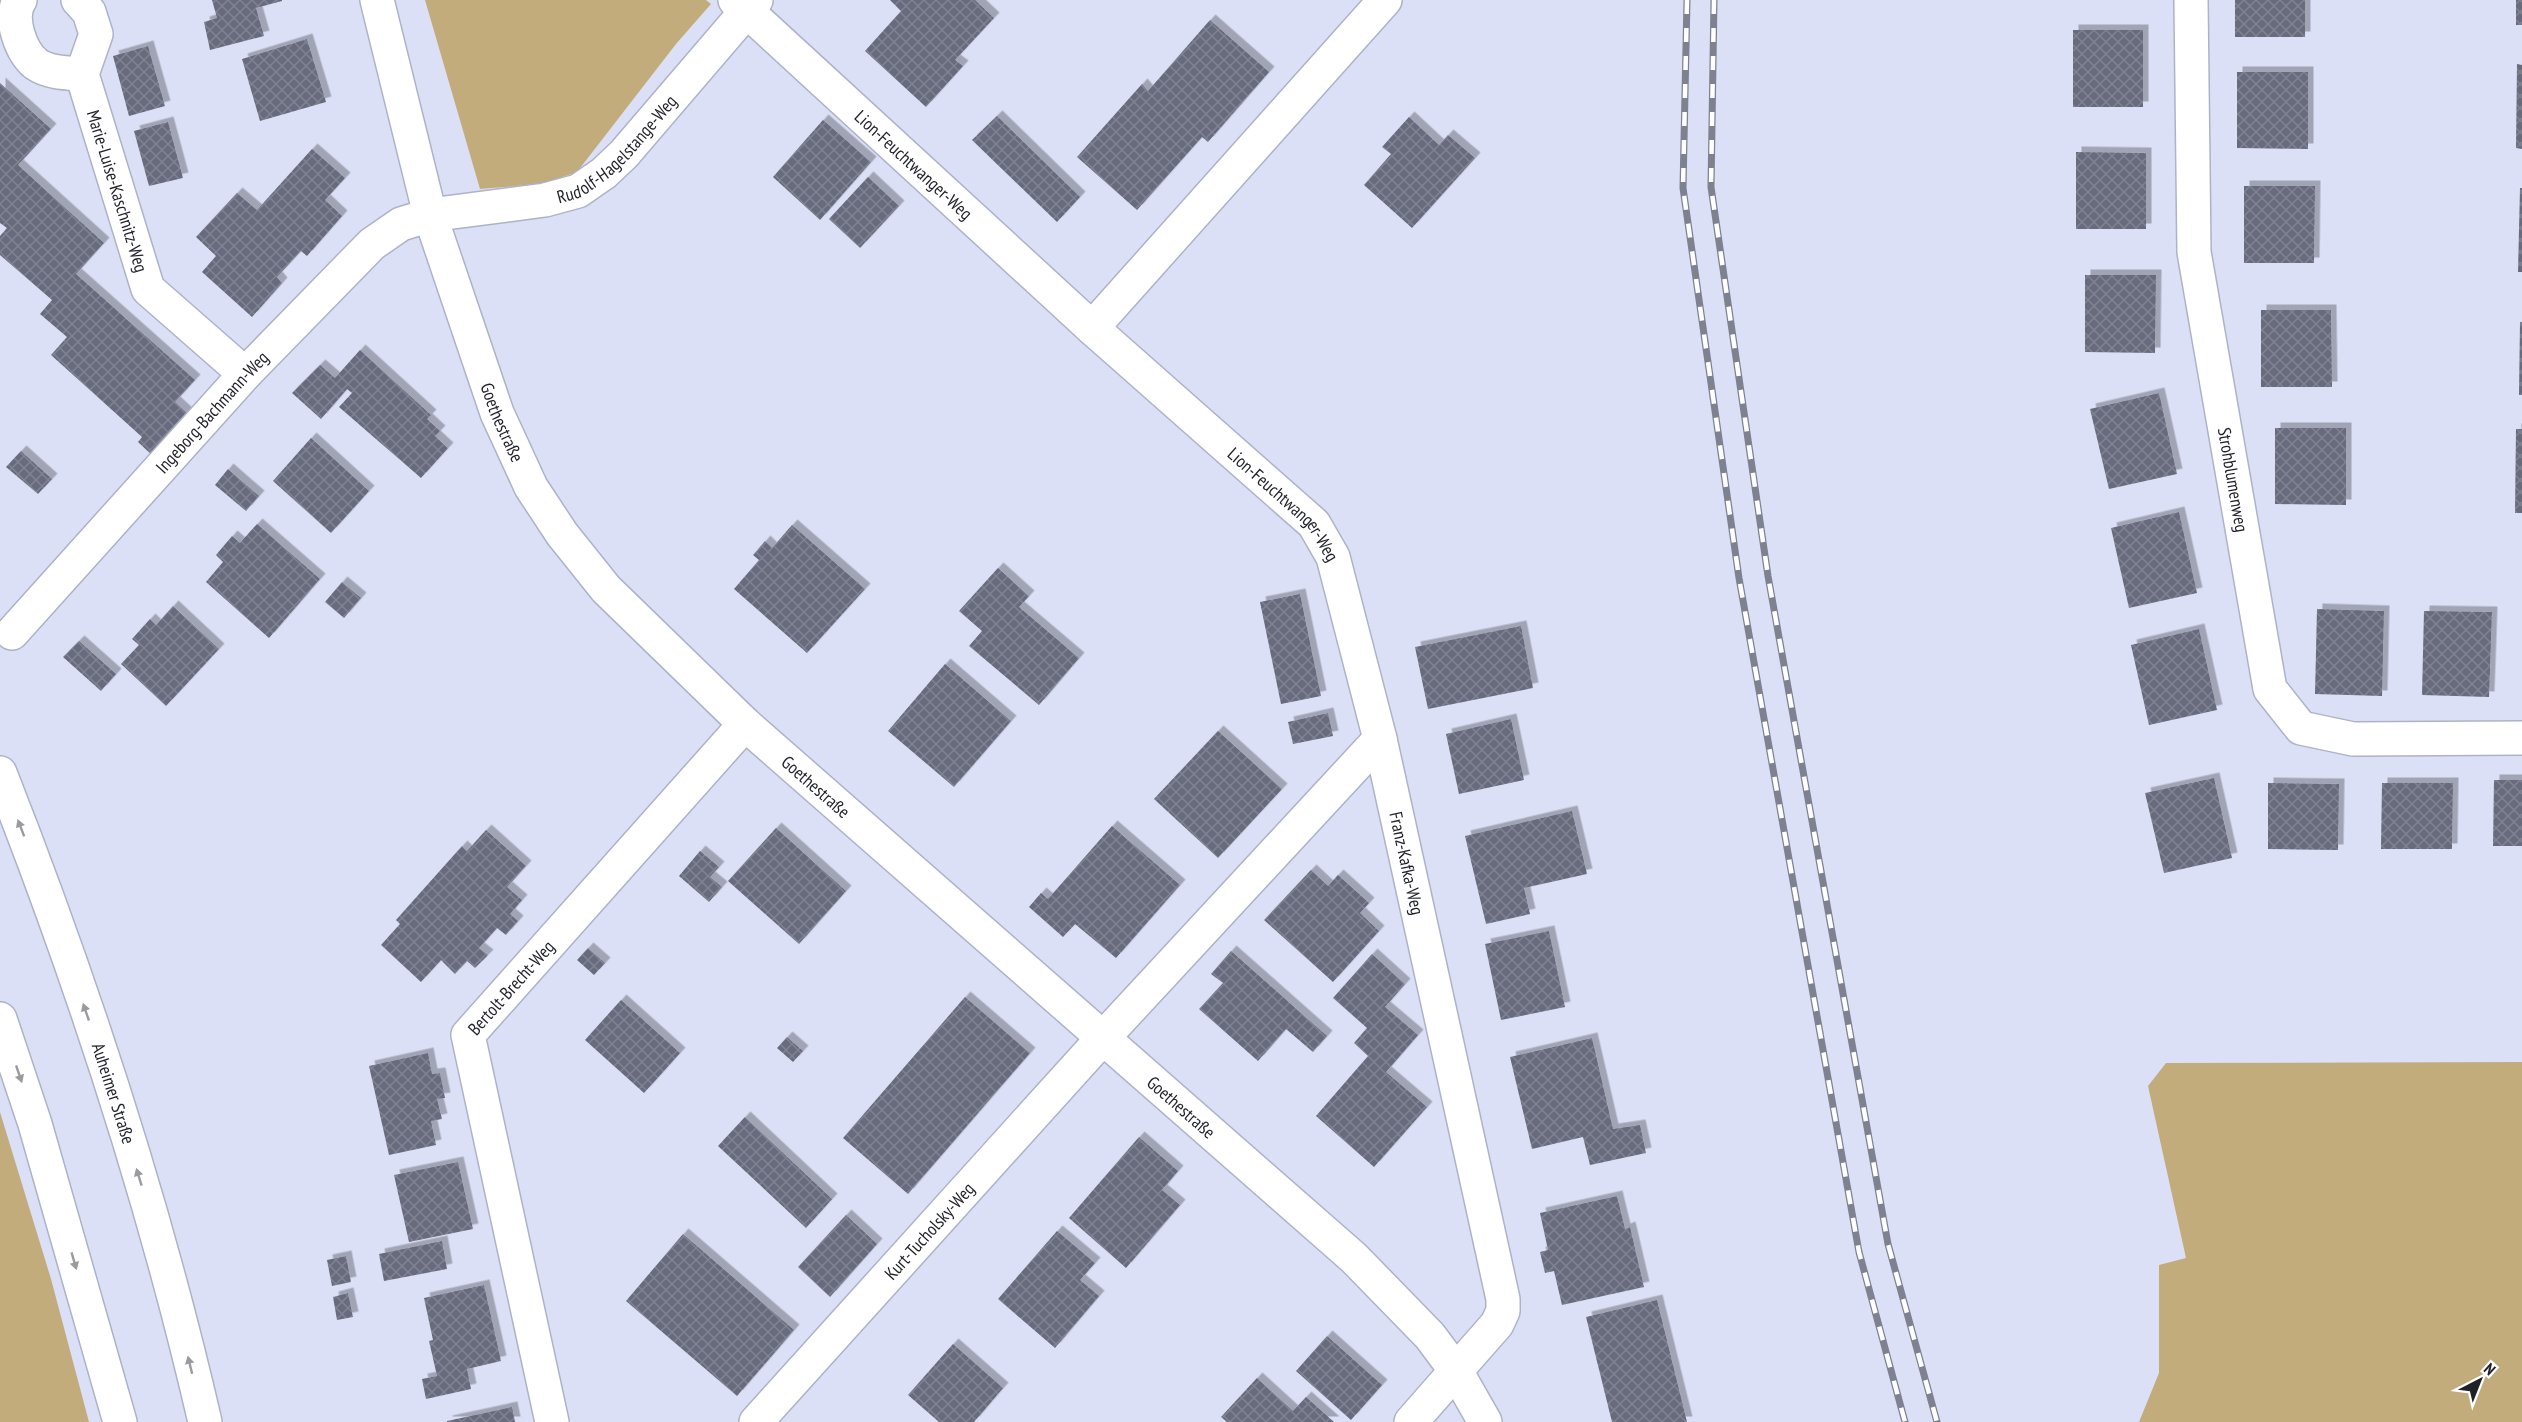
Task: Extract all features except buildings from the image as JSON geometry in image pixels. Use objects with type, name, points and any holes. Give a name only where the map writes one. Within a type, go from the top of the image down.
[{"type":"street","points":[[20,0],[16,16],[19,39],[37,64],[57,72],[82,74],[96,34],[89,12],[78,0]]},
{"type":"street","name":"Goethestraße","points":[[377,0],[430,214],[497,413],[531,486],[562,534],[606,589],[745,724],[1354,1258],[1430,1336],[1456,1371],[1485,1422]]},
{"type":"street","points":[[1092,328],[1385,0]]},
{"type":"street","name":"Strohblumenweg","points":[[2191,0],[2194,252],[2270,689],[2301,728],[2353,739],[2522,738]]},
{"type":"street","name":"Rudolf-Hagelstange-Weg","points":[[430,214],[545,200],[578,191],[604,173],[624,154],[746,3]]},
{"type":"street","name":"Lion-Feuchtwanger-Weg","points":[[746,3],[1092,328],[1314,524],[1333,557],[1380,740]]},
{"type":"street","name":"Marie-Luise-Kaschnitz-Weg","points":[[82,74],[148,289],[245,374]]},
{"type":"street","name":"Ingeborg-Bachmann-Weg","points":[[12,633],[245,374],[372,244],[401,224],[430,214]]},
{"type":"street","name":"Bertolt-Brecht-Weg","points":[[552,1422],[468,1035],[745,724]]},
{"type":"street","points":[[1102,1039],[1380,740]]},
{"type":"street","name":"Franz-Kafka-Weg","points":[[1380,740],[1503,1299],[1503,1311],[1497,1324],[1411,1422]]},
{"type":"street","name":"Auheimer Straße","points":[[0,773],[107,1073],[156,1234],[205,1422]]},
{"type":"street","points":[[0,1019],[35,1124],[120,1422]]},
{"type":"street","name":"Kurt-Tucholsky-Weg","points":[[756,1422],[1102,1039]]},
{"type":"shaded area","points":[[425,0],[706,0],[711,4],[676,44],[577,172],[542,184],[480,189]]},
{"type":"shaded area","points":[[2522,1062],[2522,1422],[2139,1422],[2159,1373],[2159,1265],[2186,1258],[2148,1086],[2166,1063]]},
{"type":"shaded area","points":[[0,1112],[51,1279],[89,1422],[0,1422]]},
{"type":"railway","points":[[1687,0],[1683,188],[1739,578],[1859,1252],[1905,1422]]},
{"type":"railway","points":[[1714,0],[1711,187],[1768,576],[1888,1244],[1937,1422]]}]
